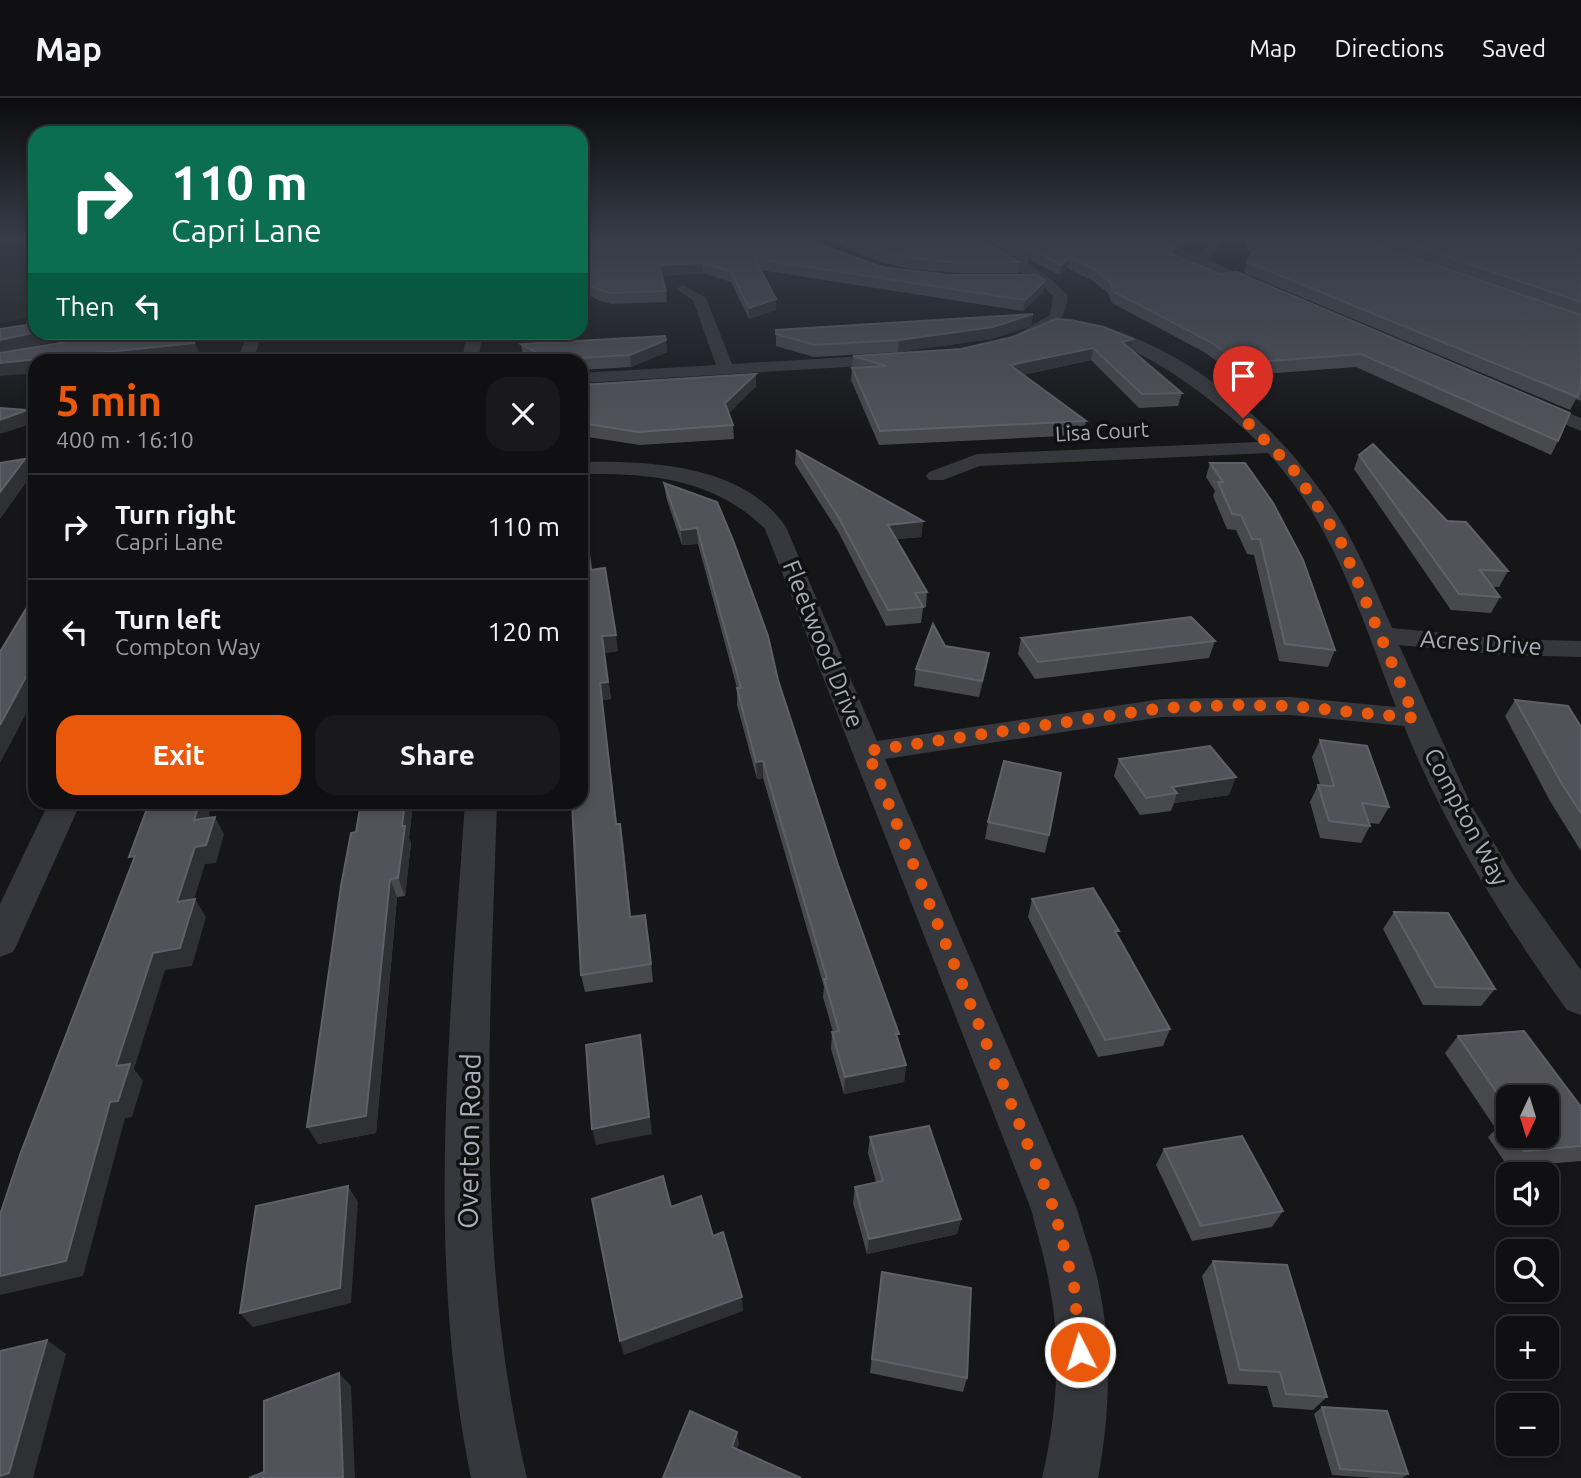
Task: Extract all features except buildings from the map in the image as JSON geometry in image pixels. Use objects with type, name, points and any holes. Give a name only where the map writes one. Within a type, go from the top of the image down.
[{"type":"street","points":[[700,301],[726,370]]},
{"type":"street","points":[[1005,344],[1039,331],[1054,320],[1061,301]]},
{"type":"street","name":"Compton Way","points":[[1054,320],[1108,334],[1165,358],[1234,411],[1273,447],[1317,502],[1340,540],[1415,718],[1471,835],[1527,926],[1581,999]]},
{"type":"street","points":[[121,341],[133,340]]},
{"type":"street","points":[[588,378],[916,358]]},
{"type":"street","points":[[1519,398],[1581,425]]},
{"type":"street","name":"Lisa Court","points":[[936,476],[977,460],[1273,447]]},
{"type":"street","name":"Fleetwood Drive","points":[[588,468],[642,469],[687,477],[725,488],[763,512],[775,527],[1054,1209],[1074,1286],[1082,1374],[1075,1460],[1070,1478]]},
{"type":"street","name":"Acres Drive","points":[[1381,635],[1506,647],[1581,649]]},
{"type":"street","points":[[867,751],[1162,708],[1290,706],[1415,718]]},
{"type":"street","points":[[0,942],[62,809]]},
{"type":"street","name":"Overton Road","points":[[481,809],[465,1145],[469,1272],[485,1415],[499,1478]]},
{"type":"shaded area","points":[[0,301],[28,301],[28,318],[0,323]]},
{"type":"route","points":[[1080,1352],[1074,1286],[1054,1209],[867,751],[1162,708],[1290,706],[1415,718],[1340,540],[1293,469],[1243,418]]}]
